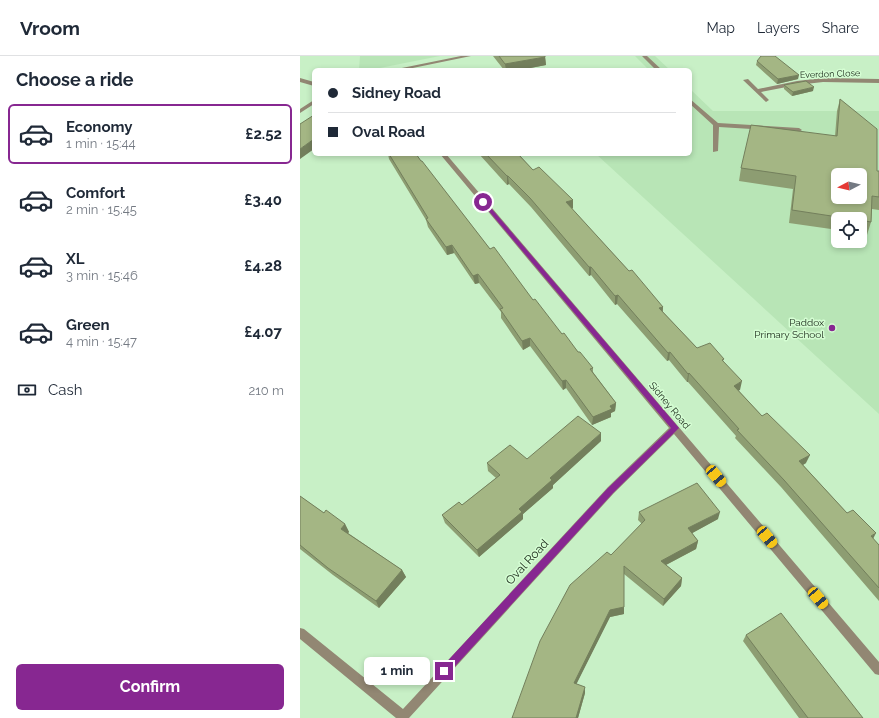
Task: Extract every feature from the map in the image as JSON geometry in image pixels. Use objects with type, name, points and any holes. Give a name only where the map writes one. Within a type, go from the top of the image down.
[{"type":"street","points":[[405,68],[468,56]]},
{"type":"street","points":[[644,56],[656,68]]},
{"type":"street","points":[[300,80],[312,83]]},
{"type":"street","points":[[746,80],[766,100]]},
{"type":"street","name":"Everdon Close","points":[[758,91],[797,82],[823,80],[879,81]]},
{"type":"street","points":[[300,112],[312,103]]},
{"type":"street","points":[[692,103],[716,125],[799,130]]},
{"type":"street","points":[[715,151],[716,125]]},
{"type":"street","name":"Sidney Road","points":[[445,156],[879,670]]},
{"type":"street","name":"Oval Road","points":[[402,717],[611,490],[675,428]]},
{"type":"street","points":[[300,633],[402,717]]},
{"type":"shaded area","points":[[360,56],[440,56],[380,68],[359,68]]},
{"type":"shaded area","points":[[635,56],[655,56],[668,68],[647,68]]},
{"type":"shaded area","name":"Paddox Primary School","points":[[692,91],[713,111],[879,111],[879,414],[598,156],[692,156]]},
{"type":"building","points":[[499,56],[545,56],[545,57],[505,64]]},
{"type":"building","points":[[761,56],[775,56],[799,75],[778,79],[757,61]]},
{"type":"building","points":[[806,81],[814,87],[793,92],[784,85]]},
{"type":"building","points":[[840,99],[877,129],[877,171],[879,171],[879,197],[872,196],[871,222],[867,221],[867,212],[831,212],[831,216],[792,210],[796,176],[741,168],[751,125],[837,136]]},
{"type":"building","points":[[312,116],[312,140],[300,149],[300,124]]},
{"type":"building","points":[[390,156],[417,156],[422,161],[490,249],[494,247],[533,300],[535,299],[562,334],[564,333],[578,352],[580,352],[593,368],[590,369],[616,403],[610,406],[612,409],[593,417],[566,380],[562,381],[530,338],[522,341],[500,309],[503,308],[478,274],[473,276],[452,245],[446,247],[426,219],[428,218]]},
{"type":"building","points":[[488,156],[520,156],[533,170],[539,167],[573,200],[566,202],[629,271],[632,270],[663,307],[659,308],[697,348],[710,343],[724,359],[722,360],[742,381],[734,386],[762,416],[767,413],[810,455],[799,461],[847,513],[853,510],[876,533],[871,536],[879,545],[879,588],[784,480],[737,430],[739,429],[689,373],[688,374],[670,352],[668,353],[618,295],[615,296],[530,198]]},
{"type":"building","points":[[578,416],[601,433],[550,478],[552,480],[519,509],[522,512],[477,550],[442,515],[459,502],[462,505],[500,475],[487,463],[510,445],[527,459]]},
{"type":"building","points":[[697,483],[720,512],[688,528],[698,541],[661,561],[682,578],[664,599],[624,566],[624,607],[610,610],[574,683],[585,687],[576,718],[512,718],[540,641],[570,585],[607,552],[611,555],[645,520],[639,512]]},
{"type":"building","points":[[300,496],[324,513],[326,510],[345,524],[341,529],[402,570],[376,601],[328,568],[300,545]]},
{"type":"building","points":[[781,613],[863,718],[808,718],[746,635]]},
{"type":"place","name":"Paddox Primary School","points":[[832,328]]},
{"type":"route","points":[[444,671],[611,490],[675,428],[483,202]]}]
